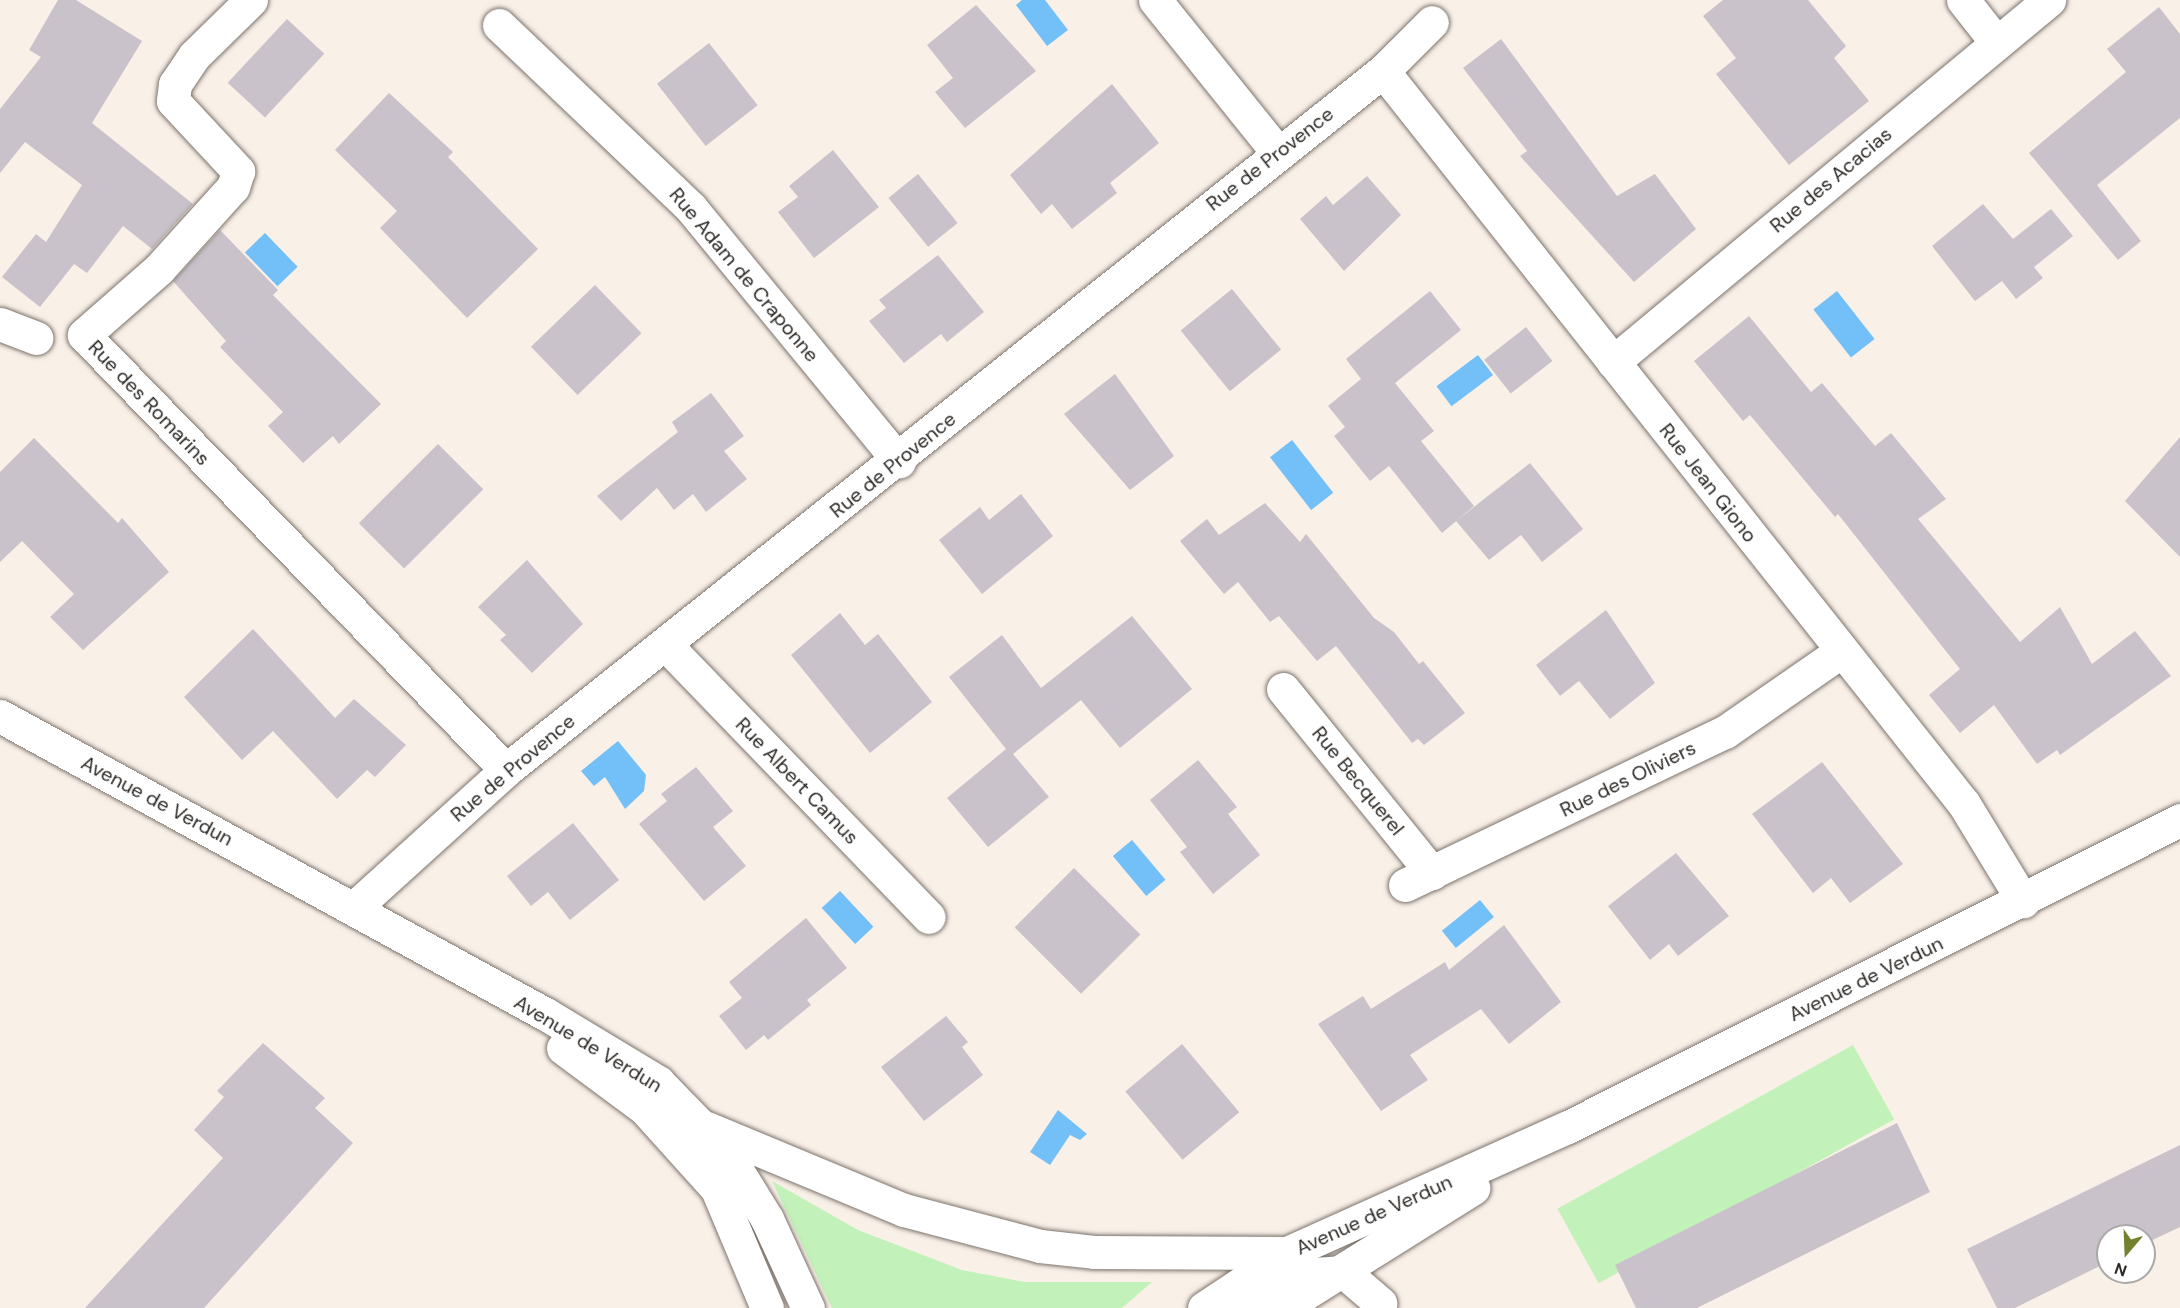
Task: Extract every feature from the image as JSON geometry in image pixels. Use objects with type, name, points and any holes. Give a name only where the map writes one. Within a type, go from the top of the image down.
[{"type":"street","name":"Rue des Romarins","points":[[251,0],[194,56],[175,84],[173,101],[238,171],[233,187],[159,269],[84,335],[506,770]]},
{"type":"street","points":[[1155,0],[1277,152]]},
{"type":"street","points":[[1963,0],[1996,42]]},
{"type":"street","name":"Rue des Acacias","points":[[1613,362],[2049,0]]},
{"type":"street","name":"Rue de Provence","points":[[354,908],[506,770],[899,461],[1277,152],[1383,71],[1432,22]]},
{"type":"street","name":"Rue Adam de Craponne","points":[[499,25],[691,208],[899,461]]},
{"type":"street","name":"Rue Jean Giono","points":[[1383,71],[1840,652],[1964,804],[2023,901]]},
{"type":"street","points":[[0,324],[36,338]]},
{"type":"street","name":"Rue Albert Camus","points":[[666,645],[929,917]]},
{"type":"street","name":"Rue des Oliviers","points":[[1419,879],[1725,732],[1840,652]]},
{"type":"street","name":"Rue Becquerel","points":[[1283,689],[1419,879]]},
{"type":"street","name":"Avenue de Verdun","points":[[0,716],[354,908],[437,958],[547,1015],[658,1082],[707,1128],[767,1219],[808,1308]]},
{"type":"street","name":"Avenue de Verdun","points":[[1204,1308],[1287,1253],[1551,1135],[2023,901],[2180,820]]},
{"type":"street","name":"Avenue de Verdun","points":[[437,958],[619,1088],[674,1137],[717,1189],[766,1308]]},
{"type":"street","points":[[707,1128],[904,1210],[1029,1244],[1094,1252],[1287,1253]]},
{"type":"street","name":"Avenue de Verdun","points":[[1292,1306],[1551,1135]]},
{"type":"street","points":[[1381,1248],[1381,1305]]},
{"type":"street","points":[[1242,1308],[1299,1275],[1344,1272],[1381,1305]]},
{"type":"green space","points":[[1853,1045],[1894,1119],[1599,1283],[1557,1209]]},
{"type":"green space","points":[[772,1181],[858,1230],[962,1270],[1025,1282],[1152,1282],[1122,1308],[832,1308]]},
{"type":"water","points":[[1022,0],[1045,0],[1068,30],[1047,46],[1016,5]]},
{"type":"water","points":[[265,233],[298,267],[278,286],[245,252]]},
{"type":"water","points":[[1837,291],[1875,339],[1851,358],[1813,309]]},
{"type":"water","points":[[1478,355],[1493,375],[1452,406],[1436,386]]},
{"type":"water","points":[[1292,440],[1333,493],[1311,510],[1270,457]]},
{"type":"water","points":[[618,741],[646,775],[644,791],[625,809],[605,777],[594,786],[581,771]]},
{"type":"water","points":[[1132,840],[1165,880],[1146,896],[1113,856]]},
{"type":"water","points":[[840,891],[873,927],[855,944],[822,908]]},
{"type":"water","points":[[1480,900],[1494,917],[1456,948],[1442,931]]},
{"type":"water","points":[[1058,1110],[1087,1134],[1080,1140],[1070,1135],[1050,1165],[1030,1152]]},
{"type":"building","points":[[58,0],[76,0],[142,41],[92,123],[193,204],[152,249],[123,226],[87,273],[74,264],[40,307],[2,277],[36,234],[46,242],[82,185],[25,142],[0,173],[0,109],[41,57],[29,50]]},
{"type":"building","points":[[1723,0],[1808,0],[1846,46],[1834,58],[1869,101],[1789,165],[1716,74],[1736,58],[1703,16]]},
{"type":"building","points":[[976,5],[1036,71],[965,128],[935,92],[953,78],[927,45]]},
{"type":"building","points":[[2159,7],[2180,34],[2180,118],[2097,185],[2141,241],[2118,260],[2029,153],[2126,72],[2107,49]]},
{"type":"building","points":[[287,19],[324,54],[265,117],[228,83]]},
{"type":"building","points":[[1501,39],[1617,196],[1655,174],[1696,229],[1634,282],[1520,156],[1527,151],[1463,68]]},
{"type":"building","points":[[709,43],[758,105],[706,146],[657,84]]},
{"type":"building","points":[[1112,84],[1159,143],[1110,183],[1117,193],[1072,229],[1052,204],[1041,214],[1010,175]]},
{"type":"building","points":[[389,93],[453,152],[448,157],[538,249],[467,318],[380,228],[397,211],[335,150]]},
{"type":"building","points":[[833,150],[879,207],[814,258],[778,212],[798,197],[789,186]]},
{"type":"building","points":[[918,174],[958,223],[928,247],[888,198]]},
{"type":"building","points":[[1367,176],[1401,215],[1344,271],[1300,219],[1326,196],[1333,205]]},
{"type":"building","points":[[1983,204],[2013,239],[2051,209],[2073,236],[2034,267],[2043,278],[2016,299],[2002,281],[1975,301],[1932,246]]},
{"type":"building","points":[[220,230],[278,290],[273,295],[381,404],[339,444],[333,436],[303,463],[268,426],[283,412],[220,347],[226,341],[173,281]]},
{"type":"building","points":[[938,255],[984,312],[947,342],[941,334],[904,363],[869,321],[886,308],[879,300]]},
{"type":"building","points":[[595,285],[642,333],[578,395],[531,347]]},
{"type":"building","points":[[1232,289],[1281,350],[1230,391],[1181,331]]},
{"type":"building","points":[[1430,291],[1461,330],[1395,383],[1434,431],[1421,441],[1474,506],[1442,533],[1389,466],[1370,481],[1334,436],[1345,427],[1328,406],[1361,379],[1346,359]]},
{"type":"building","points":[[1749,316],[1811,392],[1822,383],[1875,446],[1891,433],[1946,499],[1918,519],[2020,642],[2060,607],[2092,664],[2135,631],[2171,676],[2060,755],[2057,750],[2037,764],[1994,705],[1960,733],[1929,695],[1960,669],[1838,514],[1835,517],[1750,415],[1743,421],[1694,361]]},
{"type":"building","points":[[1526,327],[1552,361],[1511,394],[1484,360]]},
{"type":"building","points":[[1115,374],[1174,456],[1130,490],[1064,414]]},
{"type":"building","points":[[711,393],[744,436],[724,451],[747,479],[706,512],[693,494],[674,510],[657,488],[621,521],[597,496],[678,432],[672,422]]},
{"type":"building","points":[[2180,437],[2180,557],[2125,501]]},
{"type":"building","points":[[34,438],[118,523],[122,518],[169,572],[83,650],[50,617],[74,594],[22,541],[0,562],[0,472]]},
{"type":"building","points":[[438,444],[483,489],[404,568],[359,523]]},
{"type":"building","points":[[1530,463],[1583,529],[1542,562],[1521,535],[1489,560],[1456,521]]},
{"type":"building","points":[[1021,494],[1053,536],[982,594],[939,540],[980,507],[989,520]]},
{"type":"building","points":[[1265,503],[1300,542],[1306,534],[1374,618],[1394,632],[1419,664],[1423,661],[1465,713],[1424,745],[1418,739],[1412,743],[1336,646],[1317,661],[1279,616],[1270,622],[1238,582],[1224,594],[1180,541],[1207,519],[1219,535]]},
{"type":"building","points":[[527,560],[583,624],[532,673],[500,640],[506,635],[478,607]]},
{"type":"building","points":[[1606,610],[1655,683],[1610,719],[1579,681],[1560,696],[1536,665]]},
{"type":"building","points":[[840,613],[865,645],[878,634],[932,702],[870,753],[791,655]]},
{"type":"building","points":[[1132,616],[1192,689],[1120,748],[1081,700],[1013,754],[1049,797],[988,847],[947,798],[1006,749],[949,677],[1002,635],[1041,688]]},
{"type":"building","points":[[253,629],[335,718],[354,699],[406,745],[375,777],[367,770],[337,799],[273,731],[242,760],[184,697]]},
{"type":"building","points":[[1198,760],[1237,807],[1228,814],[1260,855],[1213,894],[1180,852],[1187,847],[1150,800]]},
{"type":"building","points":[[1822,762],[1903,864],[1850,903],[1831,878],[1813,893],[1752,814]]},
{"type":"building","points":[[696,767],[733,811],[713,827],[746,866],[704,901],[639,824],[667,801],[661,794]]},
{"type":"building","points":[[573,823],[619,880],[570,920],[548,892],[531,906],[507,876]]},
{"type":"building","points":[[1676,853],[1729,916],[1678,956],[1669,944],[1650,960],[1608,906]]},
{"type":"building","points":[[1074,868],[1140,934],[1081,994],[1015,927]]},
{"type":"building","points":[[806,918],[847,968],[807,1000],[811,1005],[768,1040],[764,1035],[746,1050],[719,1016],[742,998],[729,982]]},
{"type":"building","points":[[1504,925],[1561,1002],[1509,1044],[1481,1009],[1410,1055],[1428,1080],[1381,1111],[1318,1024],[1363,996],[1371,1009],[1445,962],[1449,970]]},
{"type":"building","points":[[946,1016],[968,1042],[962,1047],[983,1075],[924,1121],[881,1067]]},
{"type":"building","points":[[263,1043],[325,1098],[315,1108],[353,1143],[204,1308],[85,1308],[223,1158],[194,1130],[224,1097],[217,1091]]},
{"type":"building","points":[[1182,1044],[1239,1112],[1183,1160],[1125,1092]]},
{"type":"building","points":[[1897,1123],[1930,1192],[1697,1308],[1636,1308],[1615,1265]]},
{"type":"building","points":[[2180,1145],[2180,1227],[2156,1238],[2156,1224],[2096,1224],[2096,1268],[2015,1308],[1997,1308],[1967,1249]]}]
